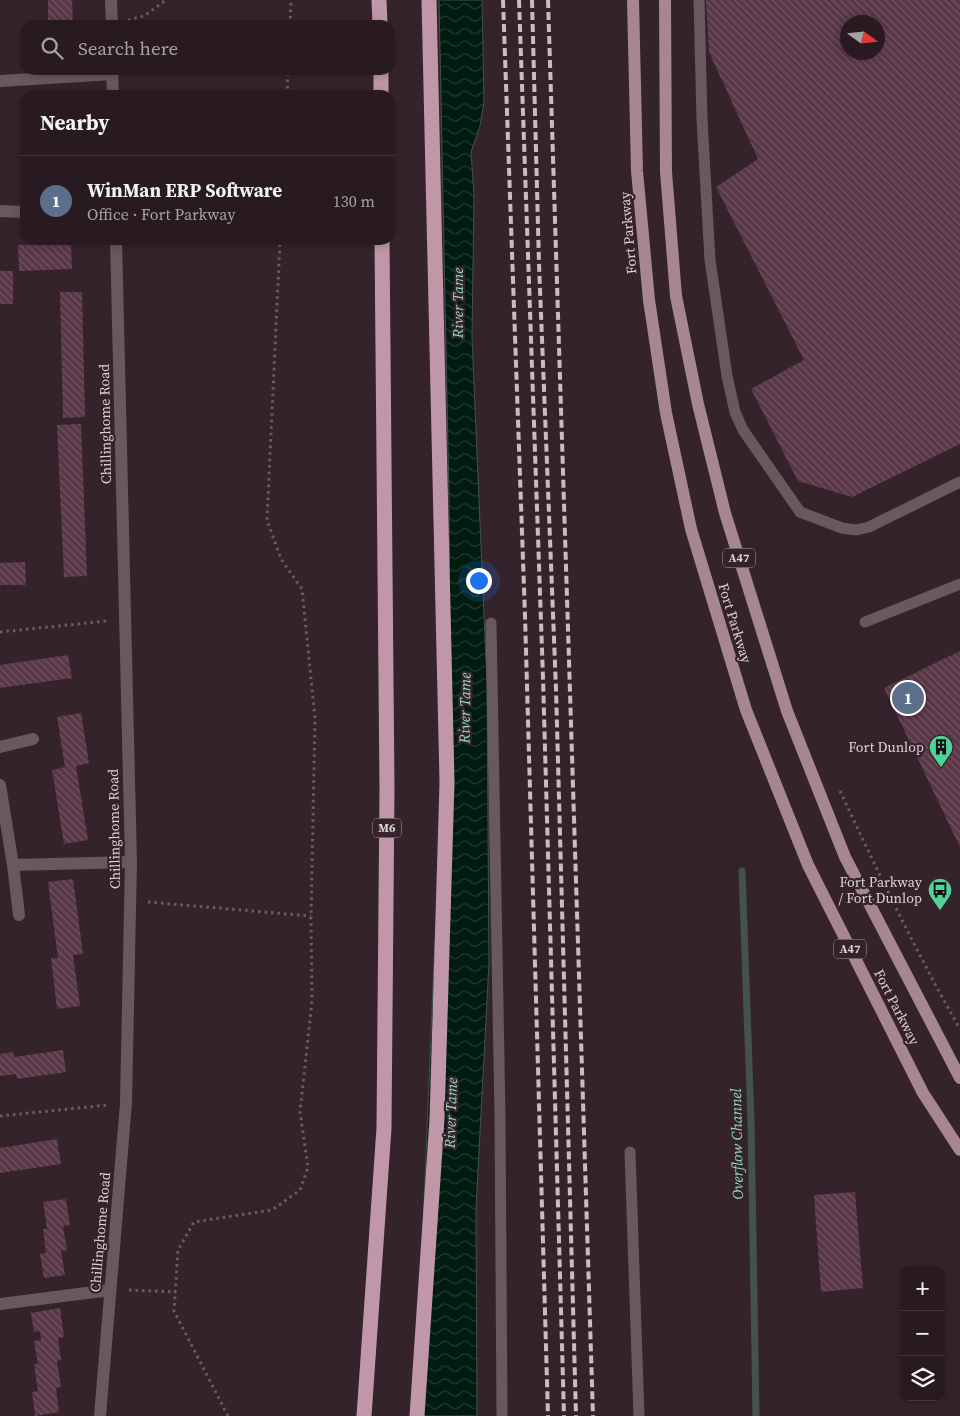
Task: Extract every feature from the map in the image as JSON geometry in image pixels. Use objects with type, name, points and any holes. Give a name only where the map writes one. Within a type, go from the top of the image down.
[{"type":"highway","points":[[379,0],[380,20]]},
{"type":"highway","points":[[417,1416],[437,1119],[447,782],[429,0]]},
{"type":"highway","points":[[381,75],[381,90]]},
{"type":"highway","name":"M6","points":[[364,1416],[384,1128],[388,789],[382,245]]},
{"type":"main road","name":"Fort Parkway","points":[[634,0],[637,171],[649,300],[666,413],[690,529],[746,710],[808,865],[923,1093],[960,1150]]},
{"type":"main road","name":"Fort Parkway","points":[[665,0],[666,172],[676,296],[698,404],[725,513],[787,711],[846,857],[960,1078]]},
{"type":"street","points":[[111,0],[112,20]]},
{"type":"street","points":[[0,81],[75,75]]},
{"type":"street","points":[[112,75],[113,90]]},
{"type":"street","points":[[0,211],[20,212]]},
{"type":"street","name":"Chillinghome Road","points":[[100,1416],[126,1103],[131,862],[116,245]]},
{"type":"street","points":[[0,747],[32,739]]},
{"type":"street","points":[[0,785],[19,915]]},
{"type":"street","points":[[13,865],[131,862]]},
{"type":"street","points":[[0,1304],[110,1290]]},
{"type":"lane","points":[[699,0],[702,119],[710,260],[727,376],[735,412],[743,430],[800,512],[842,528],[856,530],[869,528],[960,482]]},
{"type":"lane","points":[[865,622],[960,584]]},
{"type":"lane","points":[[491,623],[500,1116],[502,1416]]},
{"type":"lane","points":[[630,1152],[639,1416]]},
{"type":"path","points":[[130,20],[144,16],[166,0]]},
{"type":"path","points":[[290,20],[291,0]]},
{"type":"path","points":[[287,90],[288,75]]},
{"type":"path","points":[[228,1416],[174,1311],[178,1250],[194,1222],[272,1210],[300,1190],[308,1167],[300,1112],[312,1000],[311,916],[316,719],[302,589],[281,559],[267,520],[280,245]]},
{"type":"path","points":[[0,632],[125,619]]},
{"type":"path","points":[[837,784],[897,911],[960,1029]]},
{"type":"path","points":[[130,901],[311,916]]},
{"type":"path","points":[[0,1116],[126,1103]]},
{"type":"path","points":[[110,1290],[176,1292]]},
{"type":"water","name":"River Tame","points":[[439,0],[482,0],[484,101],[480,126],[471,152],[474,195],[472,338],[487,684],[489,963],[476,1208],[477,1416],[416,1416],[434,960],[450,679],[449,499]]},
{"type":"building","points":[[48,0],[72,0],[73,20],[48,20]]},
{"type":"building","points":[[706,0],[960,0],[960,444],[852,497],[798,481],[751,389],[804,360],[716,187],[758,159],[709,52]]},
{"type":"building","points":[[18,245],[71,245],[72,269],[19,271]]},
{"type":"building","points":[[0,271],[13,271],[13,304],[0,304]]},
{"type":"building","points":[[60,292],[82,292],[85,417],[63,418]]},
{"type":"building","points":[[81,424],[87,576],[64,577],[57,425]]},
{"type":"building","points":[[25,562],[26,585],[0,585],[0,563]]},
{"type":"building","name":"Fort Dunlop","points":[[960,651],[960,847],[884,688]]},
{"type":"building","points":[[68,655],[72,678],[0,688],[0,665]]},
{"type":"building","points":[[81,713],[89,763],[76,766],[88,840],[64,844],[52,770],[65,767],[57,717]]},
{"type":"building","points":[[73,879],[83,954],[73,955],[80,1006],[57,1009],[51,958],[58,958],[48,882]]},
{"type":"building","points":[[63,1050],[66,1072],[17,1079],[16,1074],[0,1076],[0,1054],[13,1052],[14,1057]]},
{"type":"building","points":[[57,1139],[61,1164],[0,1173],[0,1148]]},
{"type":"building","points":[[855,1192],[863,1288],[821,1292],[814,1195]]},
{"type":"building","points":[[66,1199],[70,1225],[63,1226],[67,1250],[61,1251],[65,1275],[44,1278],[40,1254],[46,1253],[43,1229],[47,1229],[43,1202]]},
{"type":"building","points":[[60,1308],[64,1337],[58,1338],[61,1360],[57,1361],[61,1387],[56,1388],[59,1412],[35,1416],[32,1392],[38,1391],[34,1364],[38,1364],[34,1341],[41,1340],[40,1331],[34,1332],[31,1313]]},
{"type":"waterway","name":"Overflow Channel","points":[[742,871],[751,1121],[756,1416]]},
{"type":"railway","points":[[503,0],[525,616],[548,1416]]},
{"type":"railway","points":[[519,0],[543,678],[564,1416]]},
{"type":"railway","points":[[532,0],[539,264],[556,689],[576,1416]]},
{"type":"railway","points":[[548,0],[593,1416]]},
{"type":"place","name":"WinMan ERP Software","points":[[908,698]]},
{"type":"place","name":"Fort Dunlop","points":[[941,768]]},
{"type":"place","name":"Fort Parkway / Fort Dunlop","points":[[940,911]]}]
